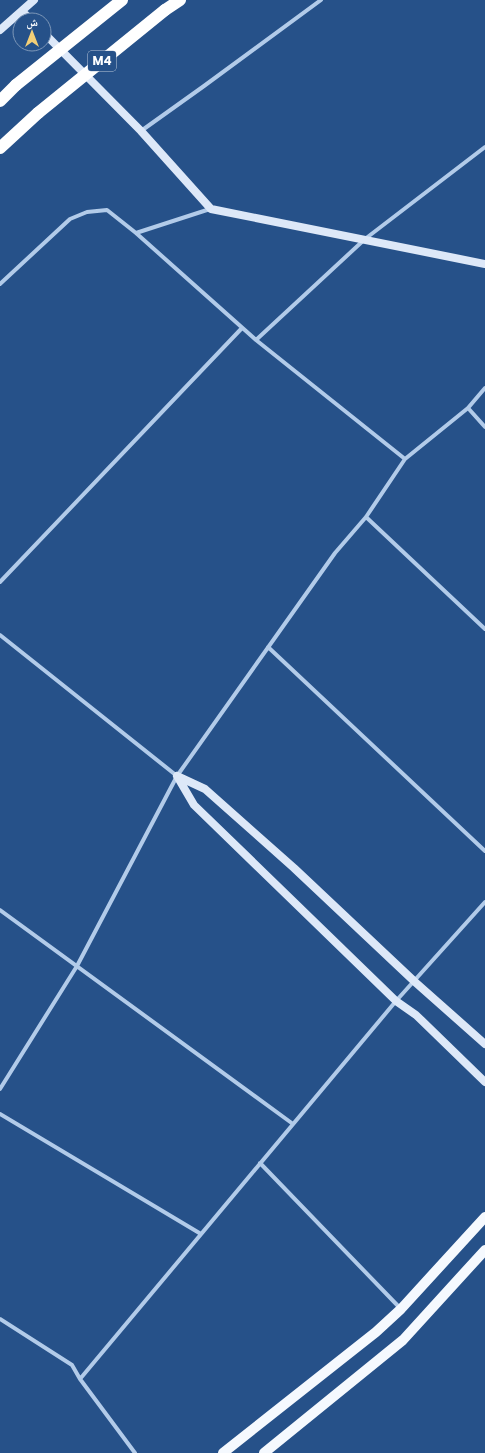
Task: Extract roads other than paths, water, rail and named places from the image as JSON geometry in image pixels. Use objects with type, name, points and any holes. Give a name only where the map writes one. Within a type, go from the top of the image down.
[{"type":"highway","name":"M4","points":[[0,101],[16,85],[122,0]]},
{"type":"highway","name":"M4","points":[[0,148],[38,113],[165,10],[180,0]]},
{"type":"main road","points":[[223,1453],[376,1332],[401,1309],[485,1217]]},
{"type":"main road","points":[[264,1453],[403,1340],[485,1250]]},
{"type":"street","points":[[0,30],[34,0]]},
{"type":"street","points":[[141,130],[204,86],[321,0]]},
{"type":"street","points":[[52,41],[141,130],[211,209]]},
{"type":"street","points":[[256,340],[365,239],[485,147]]},
{"type":"street","points":[[136,233],[211,209],[485,264]]},
{"type":"street","points":[[0,284],[70,219],[87,212],[106,210],[136,233],[256,340],[405,459]]},
{"type":"street","points":[[0,582],[242,328]]},
{"type":"street","points":[[0,1089],[77,966],[177,776],[334,553],[366,517],[405,459],[468,408],[485,388]]},
{"type":"street","points":[[468,408],[485,427]]},
{"type":"street","points":[[366,517],[485,628]]},
{"type":"street","points":[[0,635],[177,776],[205,789],[211,794],[294,868],[415,982],[485,1044]]},
{"type":"street","points":[[268,647],[485,851]]},
{"type":"street","points":[[177,776],[194,805],[396,1001],[416,1015],[485,1082]]},
{"type":"street","points":[[80,1379],[396,1001],[415,982],[485,902]]},
{"type":"street","points":[[0,910],[293,1124]]},
{"type":"street","points":[[0,1114],[201,1234]]},
{"type":"street","points":[[260,1164],[401,1309]]},
{"type":"street","points":[[0,1319],[72,1365],[80,1379],[135,1453]]}]
